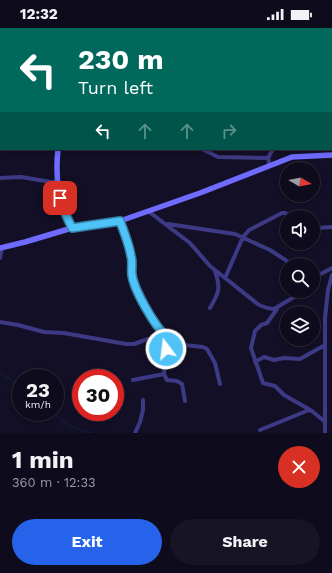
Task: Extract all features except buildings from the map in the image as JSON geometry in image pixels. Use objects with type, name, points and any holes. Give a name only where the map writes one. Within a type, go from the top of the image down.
[{"type":"street","points":[[58,150],[57,182],[62,206],[72,228]]},
{"type":"street","points":[[204,150],[218,157],[268,158]]},
{"type":"street","points":[[270,166],[268,158],[272,150]]},
{"type":"street","points":[[0,258],[1,248],[72,228],[120,221],[200,193],[292,157],[332,155]]},
{"type":"street","points":[[0,178],[21,177],[43,182],[57,182]]},
{"type":"street","points":[[148,211],[190,243],[210,266],[262,307],[271,309],[278,307],[291,298]]},
{"type":"street","points":[[225,278],[243,237],[249,230],[280,214]]},
{"type":"street","points":[[120,221],[131,255],[133,279],[141,299],[151,316],[167,337],[184,345],[203,347],[207,349],[215,363],[220,384]]},
{"type":"street","points":[[166,224],[235,234],[270,250],[282,258]]},
{"type":"street","points":[[320,228],[332,227]]},
{"type":"street","points":[[320,273],[332,268]]},
{"type":"street","points":[[210,308],[217,297],[219,289],[215,270]]},
{"type":"street","points":[[325,433],[325,318],[332,275]]},
{"type":"street","points":[[278,307],[267,323],[261,325],[256,331],[251,348],[263,383],[275,386],[284,395],[312,411],[324,421]]},
{"type":"street","points":[[0,322],[44,332],[64,333],[126,344],[134,344],[148,339],[167,337]]},
{"type":"street","points":[[167,337],[164,374],[167,380],[177,381],[182,384],[184,401]]},
{"type":"street","points":[[255,362],[264,356],[274,360],[284,358],[300,359],[325,345]]},
{"type":"street","points":[[133,380],[164,374]]},
{"type":"street","points":[[135,433],[143,410],[143,400]]},
{"type":"street","points":[[260,430],[309,410],[312,411]]},
{"type":"waterway","points":[[0,373],[12,381]]},
{"type":"waterway","points":[[63,421],[71,427],[91,433]]},
{"type":"route","points":[[60,198],[72,228],[120,221],[132,259],[133,279],[141,299],[163,334],[167,337],[166,349]]}]
